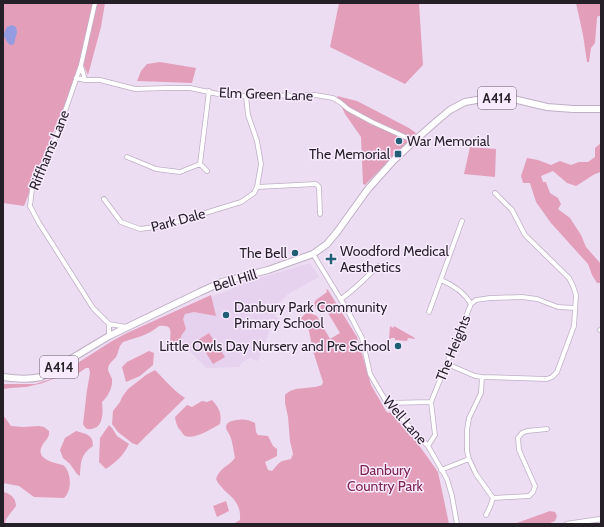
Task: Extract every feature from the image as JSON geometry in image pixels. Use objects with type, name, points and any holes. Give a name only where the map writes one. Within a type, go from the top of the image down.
[{"type":"main road","name":"A414","points":[[414,141],[450,110],[465,102],[478,99],[509,98],[537,105],[601,110]]},
{"type":"main road","name":"Bell Hill","points":[[109,336],[222,282],[268,270],[313,254],[327,244],[368,189],[393,161],[414,141]]},
{"type":"main road","name":"A414","points":[[3,377],[21,379],[41,377],[109,336]]},
{"type":"street","name":"Riffhams Lane","points":[[95,3],[81,65],[54,144],[32,189],[30,206],[39,223],[93,308],[109,324]]},
{"type":"street","points":[[81,65],[85,80]]},
{"type":"street","name":"Elm Green Lane","points":[[76,78],[85,80],[100,80],[135,89],[190,88],[218,94],[246,96],[315,94],[333,98],[342,103],[348,109],[372,122],[414,141]]},
{"type":"street","points":[[200,164],[209,91]]},
{"type":"street","points":[[246,96],[248,115],[257,141],[261,164],[258,187],[316,184],[319,187],[320,214]]},
{"type":"street","points":[[128,157],[156,169],[180,172],[200,164]]},
{"type":"street","points":[[200,164],[207,171]]},
{"type":"street","name":"Park Dale","points":[[104,199],[121,222],[140,230],[163,226],[241,202],[254,193],[258,187]]},
{"type":"street","points":[[447,364],[475,376],[547,379],[552,377],[557,372],[574,326],[576,295],[569,278],[524,235],[512,210],[494,193]]},
{"type":"street","points":[[429,312],[462,221]]},
{"type":"street","name":"Well Lane","points":[[313,254],[341,299],[362,338],[370,374],[387,403],[428,446],[447,479],[457,524]]},
{"type":"street","points":[[341,299],[349,294],[378,266]]},
{"type":"street","points":[[440,280],[454,286],[468,299],[471,304]]},
{"type":"street","name":"The Heights","points":[[428,446],[435,435],[431,402],[471,304],[476,300],[490,298],[522,297],[537,299],[558,307],[575,308]]},
{"type":"street","points":[[109,336],[109,324],[128,327]]},
{"type":"street","points":[[482,377],[481,393],[469,418],[467,430],[468,451],[469,459],[476,474],[493,498]]},
{"type":"street","points":[[387,403],[431,402]]},
{"type":"street","points":[[493,498],[529,496],[533,492],[535,486],[519,450],[518,438],[522,433],[527,431],[547,429]]},
{"type":"street","points":[[441,470],[469,459]]},
{"type":"street","points":[[486,515],[493,498]]},
{"type":"street","points":[[567,524],[601,519]]},
{"type":"shaded area","name":"Danbury Park Community Primary School","points":[[310,263],[319,277],[288,294],[273,309],[275,317],[281,320],[280,324],[273,322],[258,361],[250,358],[242,362],[239,367],[206,368],[182,343],[181,335],[174,317],[240,284]]},
{"type":"green space","points":[[3,3],[105,3],[101,27],[88,75],[83,64],[50,140],[52,141],[50,149],[41,163],[24,206],[3,203]]},
{"type":"green space","points":[[339,3],[419,3],[423,65],[405,84],[330,47]]},
{"type":"green space","points":[[576,3],[601,3],[601,16],[598,16],[597,18],[595,43],[591,48],[589,62],[587,62]]},
{"type":"green space","points":[[160,62],[196,68],[192,83],[137,81],[141,71],[147,64]]},
{"type":"green space","points":[[337,96],[357,101],[416,133],[365,185],[363,184],[361,137],[345,114]]},
{"type":"green space","points":[[601,143],[601,172],[576,186],[567,183],[553,171],[541,176],[543,182],[546,182],[550,193],[558,198],[561,204],[558,209],[570,218],[581,235],[586,247],[601,264],[601,283],[597,283],[588,264],[551,223],[536,202],[530,183],[523,183],[521,176],[527,158],[551,165],[560,161],[571,165],[579,162],[588,162],[595,157],[595,148]]},
{"type":"green space","points":[[470,147],[496,149],[495,177],[464,174]]},
{"type":"green space","name":"Danbury Country Park","points":[[326,289],[357,337],[371,385],[386,411],[388,413],[390,412],[416,441],[438,472],[449,524],[233,524],[240,520],[238,506],[234,499],[224,490],[216,479],[222,469],[235,458],[230,435],[226,429],[226,425],[234,420],[248,420],[255,423],[256,432],[258,435],[268,436],[273,446],[277,449],[277,456],[265,462],[268,470],[272,471],[281,462],[291,459],[293,454],[290,441],[285,395],[293,390],[322,385],[323,382],[313,351],[309,331],[307,328],[298,323],[299,320],[307,312],[317,316],[330,339],[340,333],[325,308],[318,312],[314,303],[327,292]]},
{"type":"green space","points":[[211,295],[216,316],[194,312],[185,314],[183,319],[186,329],[181,336],[182,343],[184,345],[179,348],[173,349],[170,341],[170,330],[165,326],[159,326],[137,338],[123,342],[116,357],[109,366],[108,370],[112,379],[112,385],[108,395],[102,402],[102,418],[98,426],[95,428],[87,429],[83,424],[90,373],[89,368],[86,368],[77,374],[58,377],[43,383],[26,387],[3,389],[3,384],[35,384],[54,378],[127,333]]},
{"type":"green space","points":[[390,326],[393,328],[394,326],[415,339],[408,338],[407,341],[395,340],[395,338],[391,338],[390,340]]},
{"type":"green space","points":[[209,333],[225,357],[213,364],[198,340]]},
{"type":"green space","points":[[149,351],[154,353],[153,365],[140,376],[126,382],[122,367],[127,362]]},
{"type":"green space","points":[[155,370],[185,398],[137,445],[118,432],[112,424],[113,411],[128,389]]},
{"type":"green space","points":[[212,400],[221,417],[220,424],[198,435],[189,437],[185,436],[176,423],[175,417],[187,405],[192,407],[202,401],[207,402]]},
{"type":"green space","points":[[3,415],[11,426],[39,426],[44,427],[49,431],[48,437],[42,446],[41,454],[46,460],[63,465],[66,468],[70,486],[67,495],[64,498],[34,497],[19,486],[3,483]]},
{"type":"green space","points":[[109,425],[117,436],[129,444],[125,452],[106,469],[99,462],[100,438]]},
{"type":"green space","points":[[76,431],[88,435],[93,442],[93,446],[83,456],[80,476],[63,458],[60,450],[65,438]]},
{"type":"green space","points":[[3,492],[12,496],[16,506],[6,519],[5,524],[3,524]]},
{"type":"green space","points":[[226,501],[229,511],[217,517],[213,506]]},
{"type":"green space","points":[[550,511],[555,512],[557,516],[555,521],[548,524],[514,524]]},
{"type":"water","points":[[12,25],[16,27],[17,32],[14,44],[10,45],[3,35],[7,27]]},
{"type":"place","name":"War Memorial","points":[[399,141]]},
{"type":"place","name":"The Memorial","points":[[398,154]]},
{"type":"place","name":"The Bell","points":[[295,253]]},
{"type":"place","name":"Woodford Medical Aesthetics","points":[[331,259]]},
{"type":"place","name":"Danbury Park Community Primary School","points":[[226,315]]},
{"type":"place","name":"Little Owls Day Nursery and Pre School","points":[[398,346]]}]
